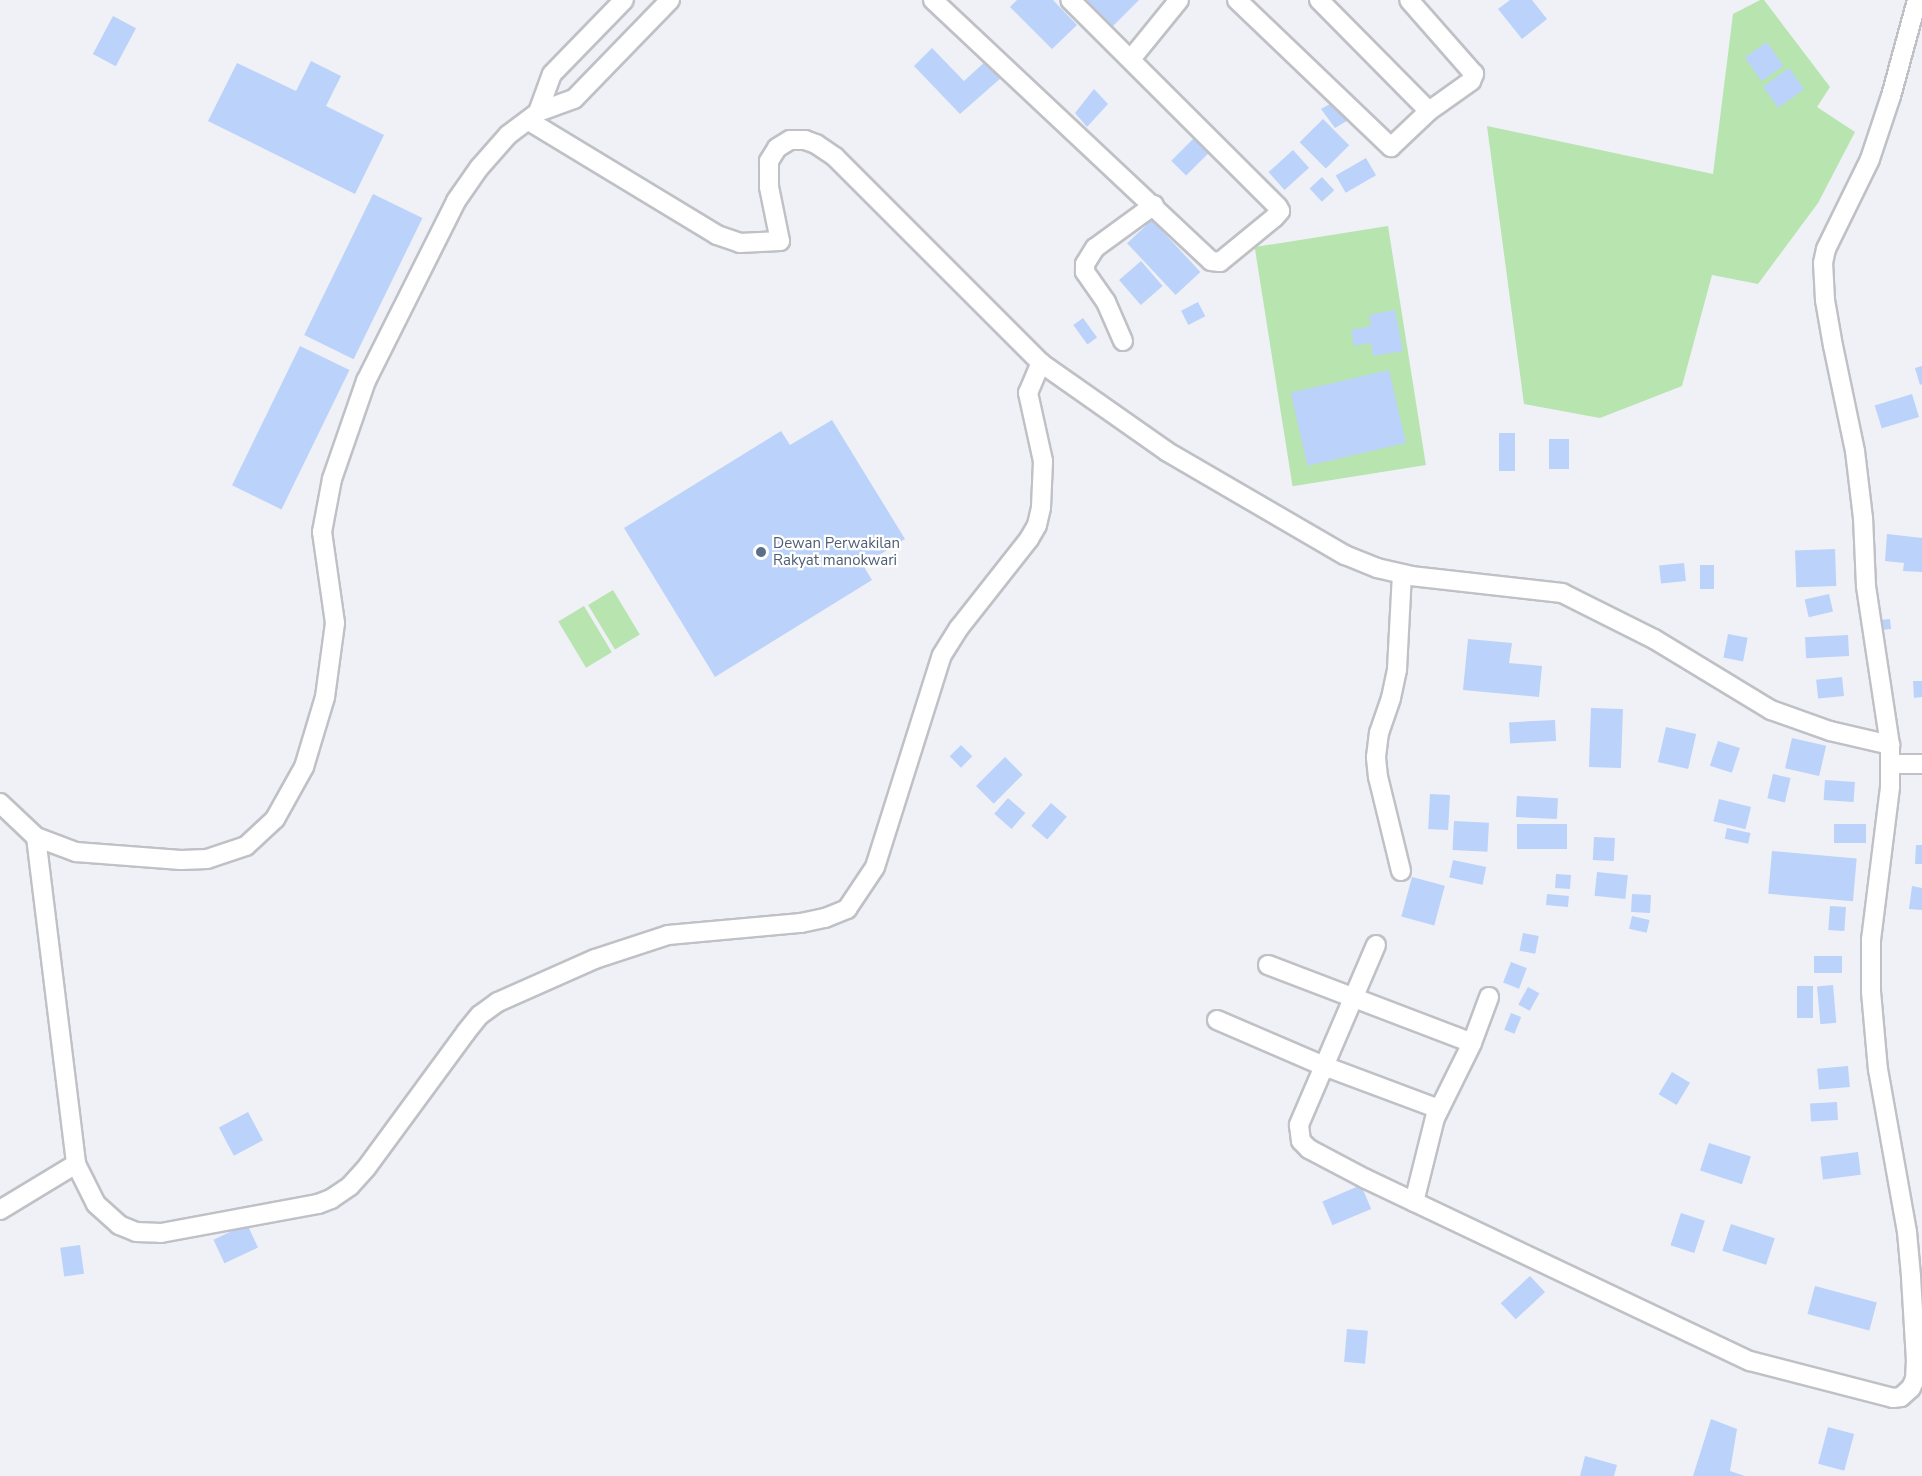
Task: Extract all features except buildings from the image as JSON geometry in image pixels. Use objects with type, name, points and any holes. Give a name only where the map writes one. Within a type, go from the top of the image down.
[{"type":"street","points":[[534,117],[552,74],[624,0]]},
{"type":"street","points":[[0,803],[36,837],[76,852],[182,860],[207,859],[246,846],[274,819],[304,767],[325,696],[335,623],[322,532],[332,479],[366,381],[456,201],[479,168],[508,135],[534,117],[574,99],[670,0]]},
{"type":"street","points":[[933,0],[1216,263],[1266,225],[1280,211],[1257,185],[1070,0]]},
{"type":"street","points":[[1131,59],[1179,0]]},
{"type":"street","points":[[1238,0],[1388,146],[1397,145],[1429,111],[1471,81],[1474,74],[1409,0]]},
{"type":"street","points":[[1319,0],[1429,111]]},
{"type":"street","points":[[1376,945],[1299,1125],[1301,1141],[1325,1159],[1750,1361],[1893,1398],[1907,1393],[1916,1379],[1911,1276],[1907,1232],[1878,1071],[1871,992],[1871,940],[1892,764],[1866,586],[1863,518],[1856,451],[1833,346],[1825,300],[1823,263],[1826,249],[1874,149],[1917,0]]},
{"type":"street","points":[[534,117],[717,235],[740,243],[780,241],[769,187],[769,161],[777,148],[790,140],[805,140],[816,144],[835,157],[1041,363],[1166,451],[1345,555],[1402,574],[1562,593],[1654,639],[1771,710],[1830,731],[1890,745]]},
{"type":"street","points":[[1123,341],[1111,311],[1085,272],[1085,264],[1095,248],[1154,205]]},
{"type":"street","points":[[36,837],[76,1164],[83,1182],[105,1215],[118,1225],[136,1232],[161,1233],[318,1204],[350,1186],[367,1167],[466,1032],[480,1015],[498,1002],[595,959],[668,935],[801,923],[825,918],[847,909],[875,867],[942,655],[959,628],[1029,539],[1037,525],[1041,507],[1043,461],[1028,393],[1041,363]]},
{"type":"street","points":[[1401,871],[1378,777],[1376,757],[1379,733],[1391,698],[1397,669],[1402,574]]},
{"type":"street","points":[[1892,764],[1922,764]]},
{"type":"street","points":[[1268,964],[1472,1043]]},
{"type":"street","points":[[1414,1202],[1439,1109],[1472,1043],[1489,997]]},
{"type":"street","points":[[1217,1020],[1324,1066],[1439,1109]]},
{"type":"street","points":[[0,1210],[76,1164]]},
{"type":"green space","points":[[1764,0],[1830,87],[1817,107],[1855,132],[1818,203],[1758,284],[1712,275],[1682,386],[1600,418],[1524,404],[1487,126],[1713,174],[1733,14]]},
{"type":"green space","points":[[1388,226],[1426,465],[1293,486],[1255,247]]},
{"type":"green space","points":[[613,590],[640,635],[615,650],[588,605]]},
{"type":"green space","points":[[584,606],[612,652],[586,668],[558,621]]},
{"type":"place","name":"Dewan Perwakilan Rakyat manokwari","points":[[761,552]]}]
